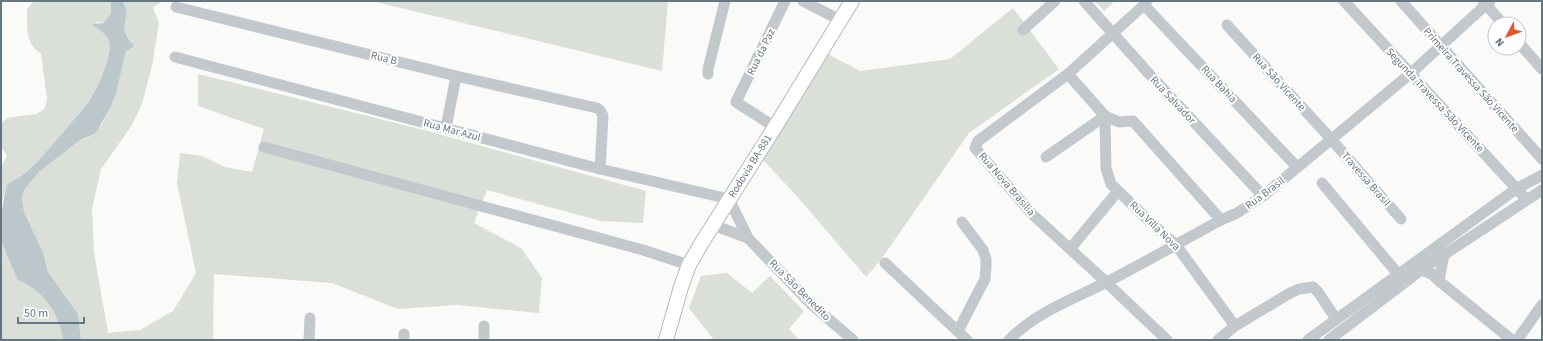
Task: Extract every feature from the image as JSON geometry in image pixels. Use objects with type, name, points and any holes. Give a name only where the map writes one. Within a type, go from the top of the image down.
[{"type":"main road","name":"Rodovia BA-881","points":[[666,340],[689,265],[852,1]]},
{"type":"street","points":[[708,74],[725,1]]},
{"type":"street","name":"Rua da Paz","points":[[774,127],[736,102],[785,1]]},
{"type":"street","points":[[803,1],[840,20]]},
{"type":"street","points":[[1023,30],[1055,1]]},
{"type":"street","name":"Rua Salvador","points":[[1084,1],[1112,34],[1263,196]]},
{"type":"street","name":"Segunda Travessa São Vicente","points":[[1344,1],[1526,199]]},
{"type":"street","name":"Primeira Travessa São Vicente","points":[[1401,1],[1542,159]]},
{"type":"street","points":[[1487,2],[1497,16]]},
{"type":"street","name":"Rua Brasil","points":[[1009,340],[1022,328],[1048,312],[1220,220],[1237,213],[1263,196],[1410,74],[1441,47],[1487,2]]},
{"type":"street","name":"Rua Nova Brasília","points":[[1146,3],[1068,74],[978,142],[976,148],[1032,214],[1166,340]]},
{"type":"street","name":"Rua Bahia","points":[[1146,3],[1297,167]]},
{"type":"street","name":"Rua B","points":[[176,7],[600,110],[603,116],[600,169]]},
{"type":"street","name":"Rua São Vicente","points":[[1227,25],[1331,139]]},
{"type":"street","points":[[1527,52],[1542,69]]},
{"type":"street","name":"Rua Mar Azul","points":[[175,58],[600,169],[729,199]]},
{"type":"street","points":[[1068,74],[1105,116],[1119,122],[1133,121],[1220,220]]},
{"type":"street","points":[[446,128],[456,76]]},
{"type":"street","points":[[1046,156],[1105,116]]},
{"type":"street","name":"Rua Villa Nova","points":[[1105,116],[1106,168],[1111,184],[1176,244],[1235,326]]},
{"type":"street","name":"Travessa Brasil","points":[[1331,139],[1401,220]]},
{"type":"street","points":[[264,147],[643,250],[689,265]]},
{"type":"street","points":[[1439,281],[1441,250],[1516,189],[1542,175]]},
{"type":"street","points":[[1322,183],[1398,274]]},
{"type":"street","points":[[1329,340],[1418,266],[1441,250],[1542,190]]},
{"type":"street","points":[[1070,249],[1118,191]]},
{"type":"street","name":"Rua São Benedito","points":[[729,199],[748,238],[811,304],[853,340]]},
{"type":"street","points":[[958,331],[985,279],[986,266],[986,259],[982,250],[962,222]]},
{"type":"street","name":"Rua São Benedito","points":[[713,225],[748,238]]},
{"type":"street","points":[[885,263],[967,340]]},
{"type":"street","points":[[1308,340],[1398,274],[1418,266]]},
{"type":"street","points":[[1418,266],[1432,274],[1512,340]]},
{"type":"street","points":[[1218,340],[1235,326],[1299,289],[1313,287],[1336,319]]},
{"type":"street","points":[[1517,340],[1542,305]]},
{"type":"street","points":[[1346,311],[1354,320]]},
{"type":"street","points":[[309,340],[310,318]]},
{"type":"street","points":[[484,326],[484,340]]},
{"type":"shaded area","points":[[34,1],[111,1],[111,13],[104,23],[97,22],[94,26],[107,36],[110,48],[109,55],[99,83],[87,104],[31,168],[16,180],[7,184],[1,207],[1,168],[7,155],[1,147],[1,124],[7,118],[37,114],[44,109],[47,100],[41,54],[29,39],[27,29],[27,9]]},
{"type":"shaded area","points":[[111,1],[123,1],[127,12],[124,28],[126,35],[134,46],[126,51],[116,94],[110,108],[97,131],[94,134],[80,140],[39,172],[24,190],[22,197],[24,212],[43,252],[48,272],[78,314],[81,340],[63,340],[58,321],[49,304],[35,290],[18,280],[2,242],[2,210],[7,184],[24,174],[39,160],[82,111],[95,91],[103,74],[110,48],[108,38],[102,31],[92,24],[104,23],[111,13]]},
{"type":"shaded area","points":[[123,1],[162,1],[153,8],[159,23],[152,66],[142,104],[132,125],[101,169],[92,209],[94,252],[108,333],[140,330],[173,311],[196,273],[177,183],[180,153],[202,156],[225,167],[252,172],[264,129],[198,106],[198,74],[416,128],[646,191],[643,223],[601,221],[487,190],[474,223],[521,248],[542,278],[539,313],[457,305],[398,309],[332,283],[214,274],[213,340],[81,340],[78,314],[48,272],[43,252],[24,212],[22,197],[24,190],[39,172],[80,140],[89,137],[102,124],[116,94],[126,51],[132,42],[126,35],[124,28],[127,12]]},
{"type":"shaded area","points":[[372,1],[668,1],[662,71]]},
{"type":"shaded area","points":[[1095,1],[1115,1],[1104,11]]},
{"type":"shaded area","points":[[1013,8],[1059,69],[969,133],[880,261],[866,277],[796,195],[762,159],[828,54],[860,71],[950,59]]},
{"type":"shaded area","points":[[1,235],[12,259],[26,282],[43,295],[51,304],[59,322],[63,340],[1,340]]},
{"type":"shaded area","points":[[727,273],[752,293],[770,276],[804,311],[789,329],[799,340],[714,340],[689,308],[701,276]]}]
